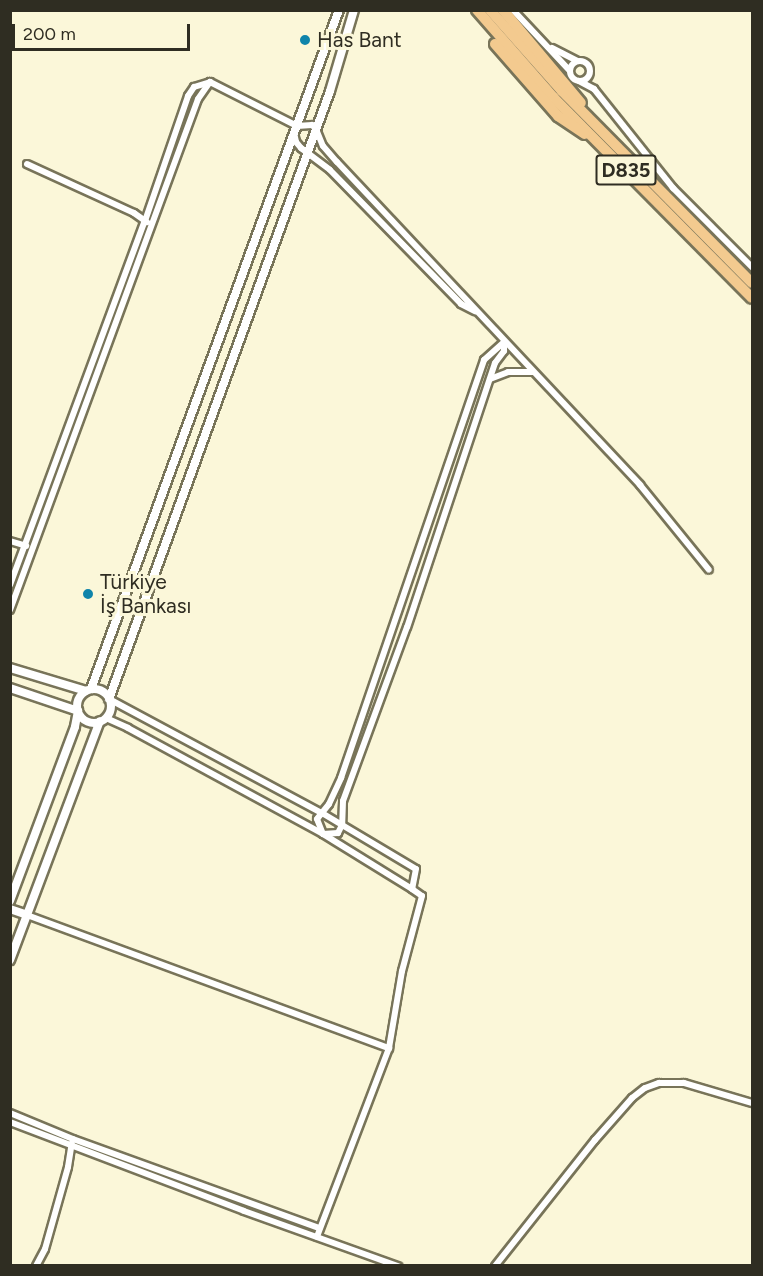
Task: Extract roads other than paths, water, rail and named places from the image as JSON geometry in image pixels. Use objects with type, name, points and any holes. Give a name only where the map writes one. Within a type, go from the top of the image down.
[{"type":"highway","points":[[469,10],[558,116],[599,142]]},
{"type":"highway","points":[[477,10],[506,38]]},
{"type":"highway","points":[[490,10],[506,38]]},
{"type":"highway","points":[[503,10],[528,44],[576,95],[596,126]]},
{"type":"highway","name":"D835","points":[[506,38],[599,142],[753,298]]},
{"type":"highway","name":"D835","points":[[506,38],[753,283]]},
{"type":"street","points":[[10,901],[75,726],[78,700],[89,690],[339,10]]},
{"type":"street","points":[[10,960],[103,719],[110,712],[110,699],[308,152],[354,10]]},
{"type":"street","points":[[513,10],[529,29],[549,46],[572,77],[594,89],[673,188],[753,267]]},
{"type":"street","points":[[549,46],[586,63],[594,89]]},
{"type":"street","points":[[570,72],[571,66],[578,61]]},
{"type":"street","points":[[579,81],[585,80],[590,73]]},
{"type":"street","points":[[10,610],[198,99],[210,82]]},
{"type":"street","points":[[10,585],[145,221],[188,96],[194,87],[210,82],[296,130],[312,125],[323,146],[640,485],[709,570]]},
{"type":"street","points":[[296,130],[296,142],[330,170],[461,303],[475,311]]},
{"type":"street","points":[[27,164],[153,224]]},
{"type":"street","points":[[372,212],[379,206]]},
{"type":"street","points":[[323,834],[338,833],[342,825],[343,801],[406,627],[495,363],[504,351],[504,342]]},
{"type":"street","points":[[323,834],[317,819],[340,778],[484,360],[504,342]]},
{"type":"street","points":[[490,379],[508,372],[533,372]]},
{"type":"street","points":[[87,378],[95,381]]},
{"type":"street","points":[[52,471],[60,475]]},
{"type":"street","points":[[10,541],[25,546],[35,543]]},
{"type":"street","points":[[10,668],[89,690],[100,690],[110,699],[322,813],[416,869],[412,889]]},
{"type":"street","points":[[10,688],[78,711],[87,721],[103,719],[323,834],[422,896],[402,971],[389,1048],[317,1237]]},
{"type":"street","points":[[10,909],[389,1048]]},
{"type":"street","points":[[495,1266],[595,1140],[632,1098],[645,1088],[659,1083],[684,1083],[753,1103]]},
{"type":"street","points":[[10,1113],[72,1142],[398,1266]]},
{"type":"street","points":[[10,1122],[319,1228]]},
{"type":"street","points":[[36,1266],[45,1249],[68,1167],[72,1142]]},
{"type":"place","name":"Has Bant","points":[[305,40]]},
{"type":"place","name":"Türkiye İş Bankası","points":[[88,594]]}]
